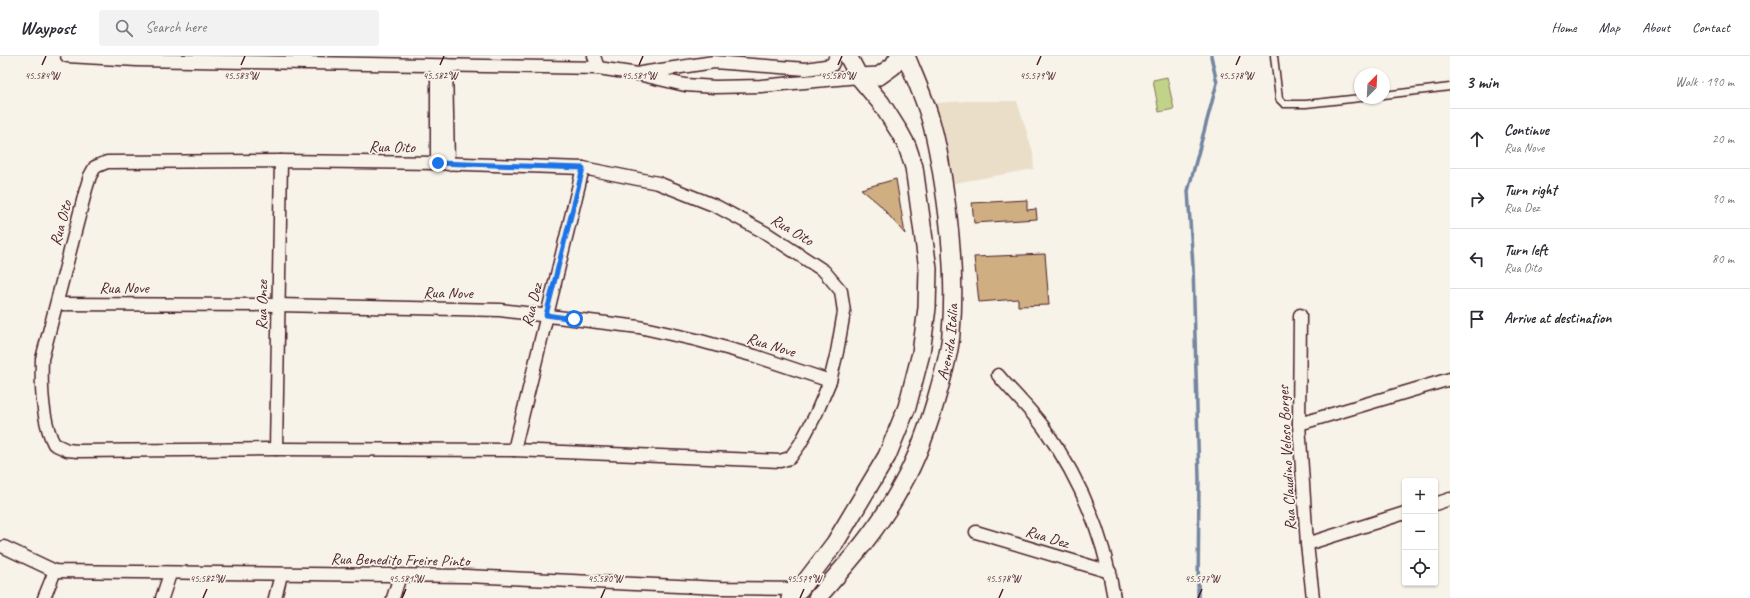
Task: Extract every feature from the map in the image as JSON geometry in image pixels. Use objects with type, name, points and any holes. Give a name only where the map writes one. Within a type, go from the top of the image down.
[{"type":"main road","name":"Avenida Itália","points":[[795,593],[835,543],[887,456],[906,407],[921,352],[927,308],[928,268],[914,167],[907,146],[900,133],[881,103],[860,77],[848,56]]},
{"type":"main road","points":[[860,77],[879,76],[893,66],[900,56]]},
{"type":"main road","name":"Avenida Itália","points":[[817,598],[847,564],[871,533],[902,485],[918,450],[932,413],[946,364],[950,342],[954,283],[949,222],[942,173],[930,117],[906,56]]},
{"type":"street","points":[[67,56],[137,60],[442,65],[578,62],[598,68],[638,74],[685,85],[715,87],[761,86],[860,77]]},
{"type":"street","points":[[594,56],[598,68]]},
{"type":"street","points":[[638,74],[714,62],[806,69],[819,68],[832,65],[836,56]]},
{"type":"street","points":[[442,65],[443,163]]},
{"type":"street","name":"Rua Oito","points":[[281,161],[443,163],[583,168],[658,183],[716,206],[766,233],[824,271],[841,291],[844,312],[837,352],[830,381],[816,414],[800,444],[790,458],[780,460],[514,450],[276,449],[78,451],[67,450],[54,444],[49,434],[41,381],[42,359],[86,189],[90,176],[95,167],[108,162],[281,161]]},
{"type":"street","name":"Rua Onze","points":[[276,449],[281,161]]},
{"type":"street","name":"Rua Dez","points":[[514,450],[583,168]]},
{"type":"street","name":"Rua Nove","points":[[57,304],[278,305],[500,310],[639,327],[697,340],[755,356],[830,381]]},
{"type":"street","name":"Rua Claudino Veloso Borges","points":[[1300,315],[1299,424],[1307,544],[1313,598]]},
{"type":"street","points":[[998,375],[1044,428],[1075,478],[1100,535],[1110,572],[1114,598]]},
{"type":"street","points":[[1299,424],[1450,379]]},
{"type":"street","points":[[1438,503],[1450,499]]},
{"type":"street","points":[[1307,544],[1402,514]]},
{"type":"street","name":"Rua Dez","points":[[976,532],[1110,572]]},
{"type":"street","name":"Rua Benedito Freire Pinto","points":[[4,547],[54,571],[170,574],[474,577],[720,588],[795,593]]},
{"type":"street","points":[[44,598],[54,571]]},
{"type":"street","points":[[162,598],[170,574]]},
{"type":"street","points":[[274,598],[281,575]]},
{"type":"street","points":[[393,598],[400,576]]},
{"type":"lane","points":[[1274,56],[1280,99],[1284,104],[1290,106],[1354,99]]},
{"type":"lane","points":[[1390,94],[1450,87]]},
{"type":"shaded area","points":[[967,101],[1017,101],[1033,152],[1034,169],[949,184],[935,103]]},
{"type":"green space","points":[[1167,77],[1174,109],[1159,112],[1153,80]]},
{"type":"building","points":[[896,179],[905,234],[879,204],[861,189]]},
{"type":"building","points":[[1027,200],[1027,210],[1036,209],[1037,219],[974,223],[972,203]]},
{"type":"building","points":[[1045,254],[1049,305],[1018,306],[1018,299],[979,302],[974,257]]},
{"type":"waterway","points":[[1198,598],[1199,478],[1193,266],[1188,191],[1217,83],[1211,56]]},
{"type":"route","points":[[438,163],[583,168],[546,315],[574,319]]}]
